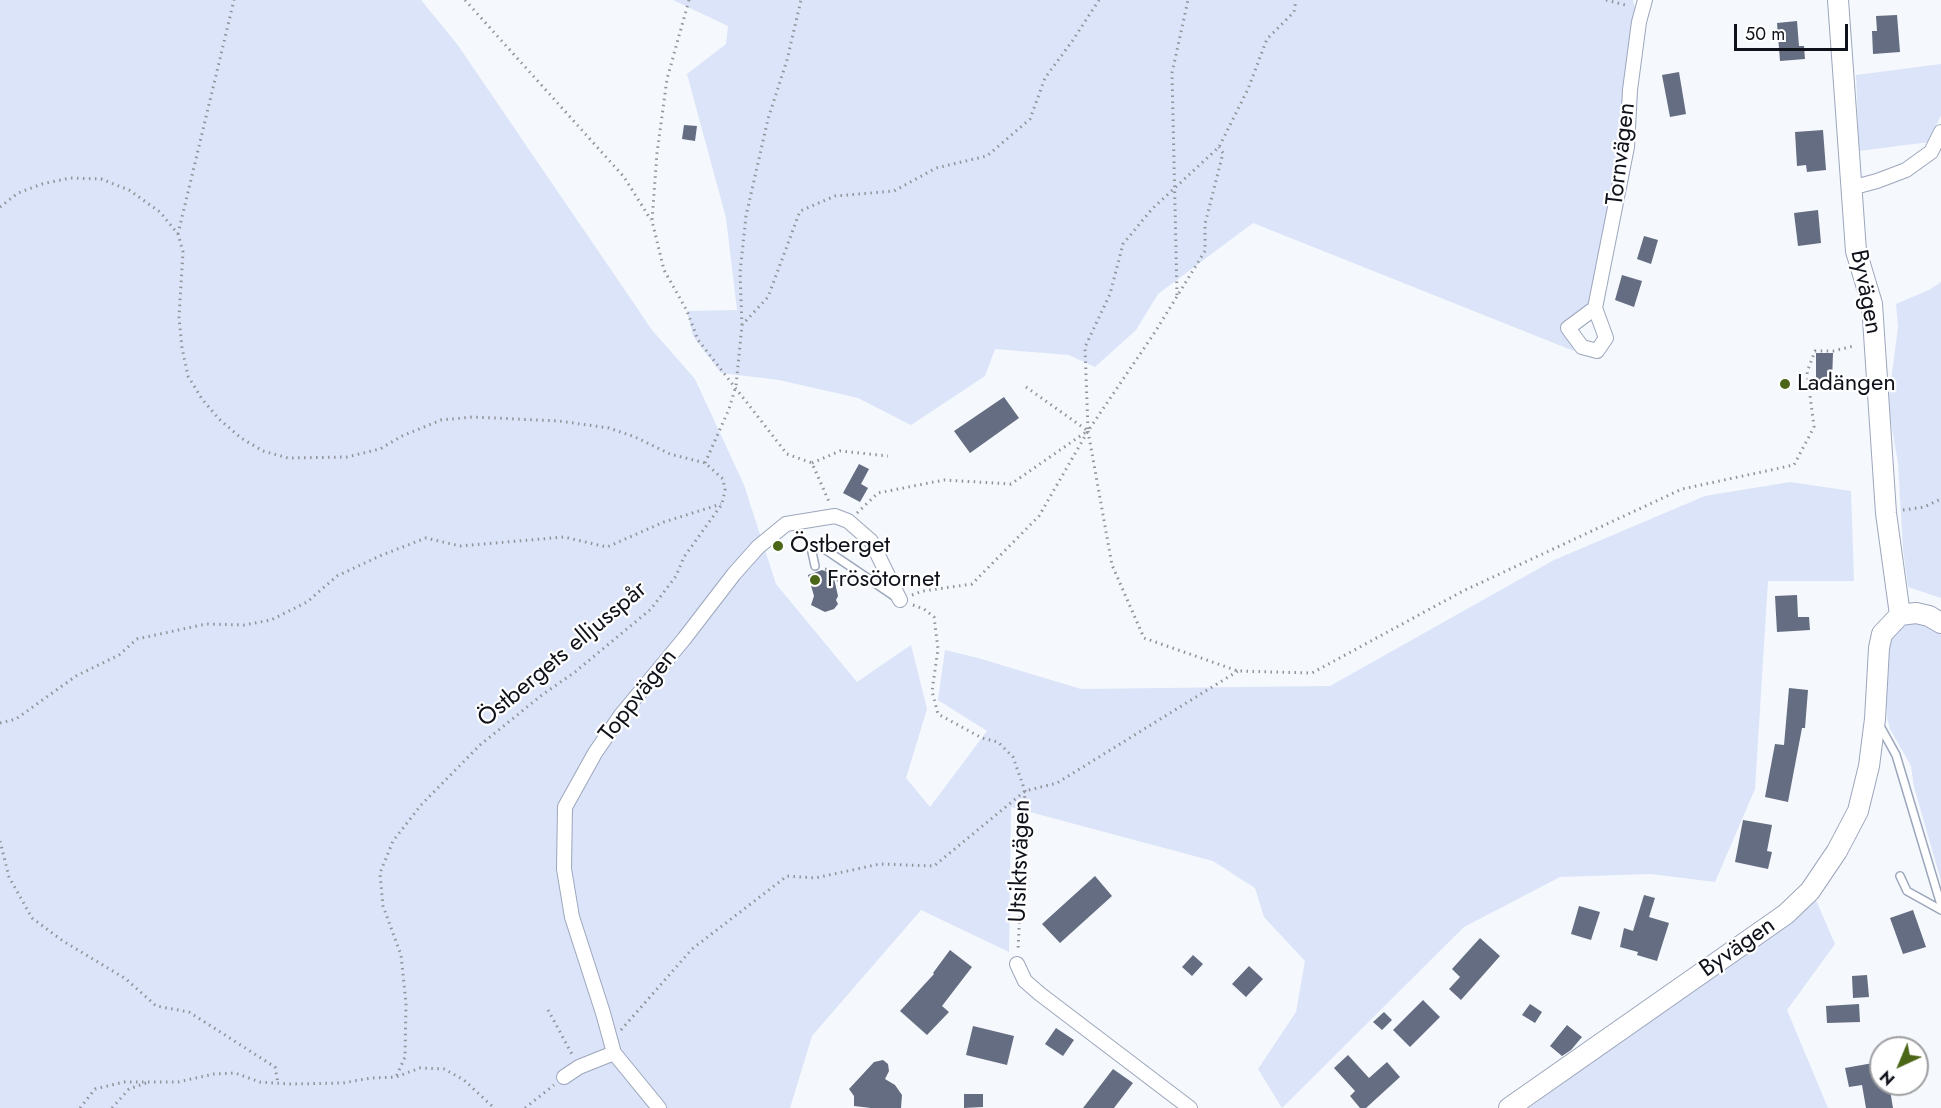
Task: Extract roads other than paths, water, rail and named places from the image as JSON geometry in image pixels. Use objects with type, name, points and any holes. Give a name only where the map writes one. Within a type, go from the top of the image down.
[{"type":"street","name":"Byvägen","points":[[1509,1108],[1786,914],[1810,891],[1837,851],[1858,810],[1869,766],[1882,634],[1900,615],[1887,513],[1872,304],[1856,251],[1838,0]]},
{"type":"street","name":"Tornvägen","points":[[1596,308],[1627,147],[1630,90],[1639,22],[1644,5]]},
{"type":"street","points":[[1851,188],[1906,170],[1931,152],[1941,132]]},
{"type":"street","name":"Toppvägen","points":[[659,1108],[612,1048],[572,918],[564,869],[565,807],[595,753],[621,715],[758,547],[786,524],[842,519],[871,541],[900,600]]},
{"type":"street","points":[[1900,615],[1916,613],[1929,616],[1941,623]]},
{"type":"street","points":[[1017,964],[1025,981],[1040,994],[1190,1108]]},
{"type":"street","points":[[564,1077],[612,1048]]},
{"type":"lane","points":[[815,566],[812,552],[814,547],[826,550],[900,600]]},
{"type":"lane","points":[[1875,719],[1896,755],[1941,905]]},
{"type":"lane","points":[[1900,876],[1907,891],[1941,910]]},
{"type":"place","name":"Ladängen","points":[[1785,384]]},
{"type":"place","name":"Östberget","points":[[778,546]]},
{"type":"place","name":"Frösötornet","points":[[815,580]]}]
